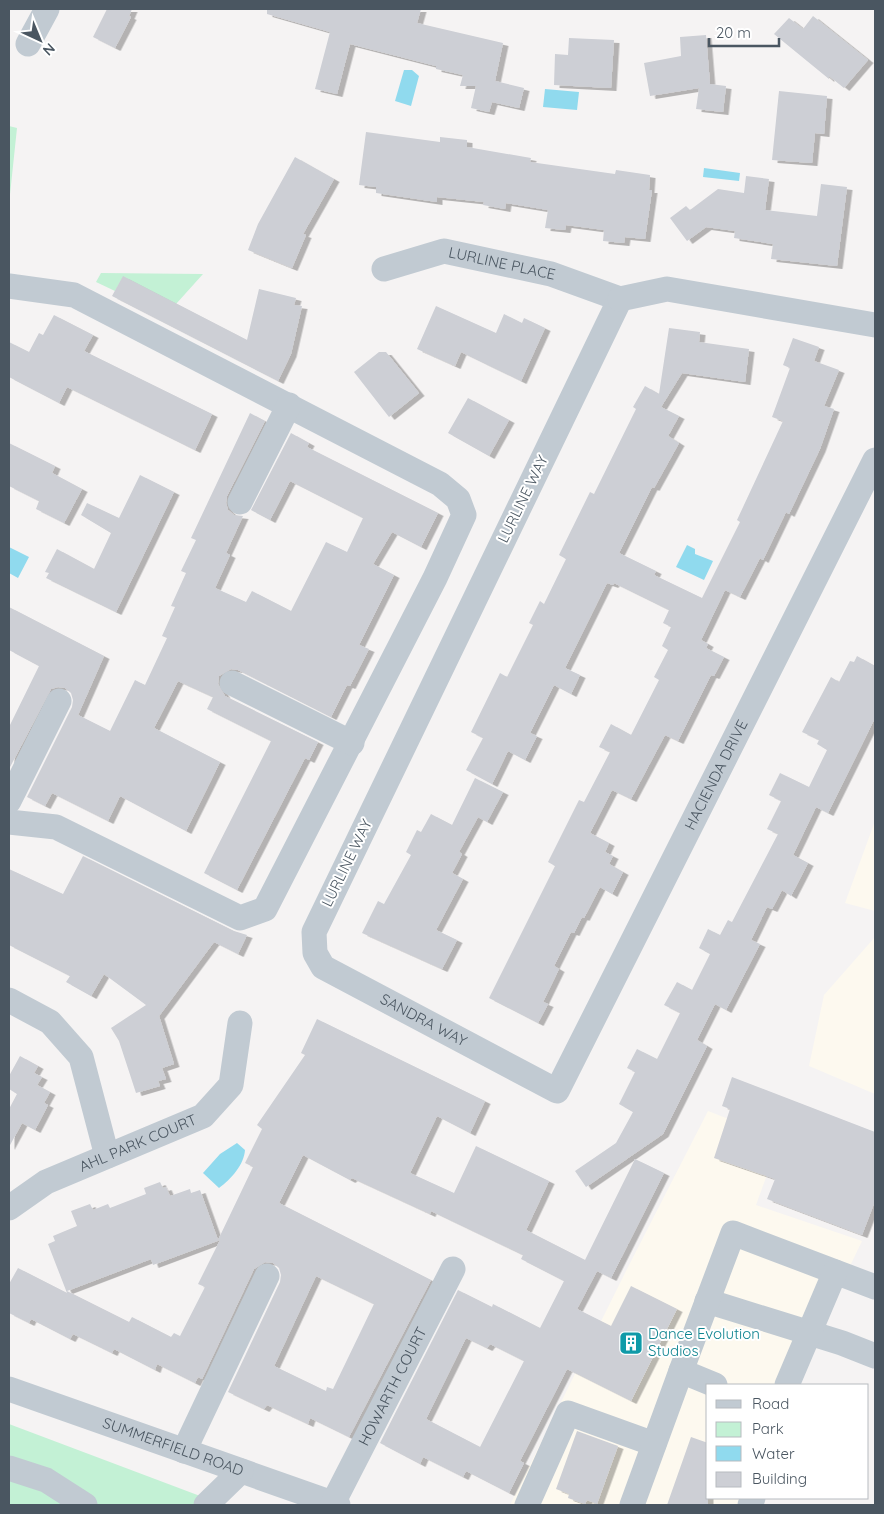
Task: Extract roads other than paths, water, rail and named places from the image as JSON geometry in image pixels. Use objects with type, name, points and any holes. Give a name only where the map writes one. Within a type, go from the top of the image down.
[{"type":"street","points":[[28,44],[47,9]]},
{"type":"street","name":"LURLINE PLACE","points":[[384,269],[444,251],[550,274],[620,299]]},
{"type":"street","points":[[9,286],[74,295],[440,484],[458,499],[464,515],[435,578],[352,743],[265,909],[240,918],[56,827],[9,822]]},
{"type":"street","points":[[620,299],[667,289],[875,325]]},
{"type":"street","name":"LURLINE WAY","points":[[314,932],[620,299]]},
{"type":"street","points":[[240,502],[289,405]]},
{"type":"street","name":"HACIENDA DRIVE","points":[[557,1091],[875,460]]},
{"type":"street","points":[[232,683],[352,743]]},
{"type":"street","points":[[9,801],[59,701]]},
{"type":"street","name":"SANDRA WAY","points":[[314,932],[315,953],[323,967],[557,1091]]},
{"type":"street","points":[[9,1000],[50,1022],[81,1058],[107,1156]]},
{"type":"street","name":"AHL PARK COURT","points":[[9,1208],[46,1182],[203,1116],[231,1085],[240,1023]]},
{"type":"street","points":[[632,1505],[733,1233],[875,1287]]},
{"type":"street","name":"HOWARTH COURT","points":[[335,1504],[453,1269]]},
{"type":"street","points":[[787,1384],[834,1272]]},
{"type":"street","points":[[184,1451],[267,1276]]},
{"type":"street","points":[[707,1300],[842,1343],[875,1356]]},
{"type":"street","points":[[681,1371],[713,1384]]},
{"type":"street","name":"SUMMERFIELD ROAD","points":[[9,1389],[335,1504]]},
{"type":"street","points":[[527,1505],[568,1413],[654,1444]]},
{"type":"street","points":[[9,1468],[46,1480],[85,1505]]},
{"type":"street","points":[[206,1505],[241,1472]]},
{"type":"water","points":[[404,70],[412,70],[419,76],[411,106],[395,101]]},
{"type":"water","points":[[545,89],[579,92],[577,110],[543,107]]},
{"type":"water","points":[[704,168],[740,173],[739,181],[703,177]]},
{"type":"water","points":[[687,545],[695,549],[695,554],[713,561],[704,580],[676,567]]},
{"type":"water","points":[[9,547],[29,557],[18,578],[9,573]]},
{"type":"water","points":[[237,1143],[245,1150],[242,1161],[232,1176],[219,1188],[203,1173],[220,1154]]},
{"type":"place","name":"Dance Evolution Studios","points":[[631,1343]]}]
